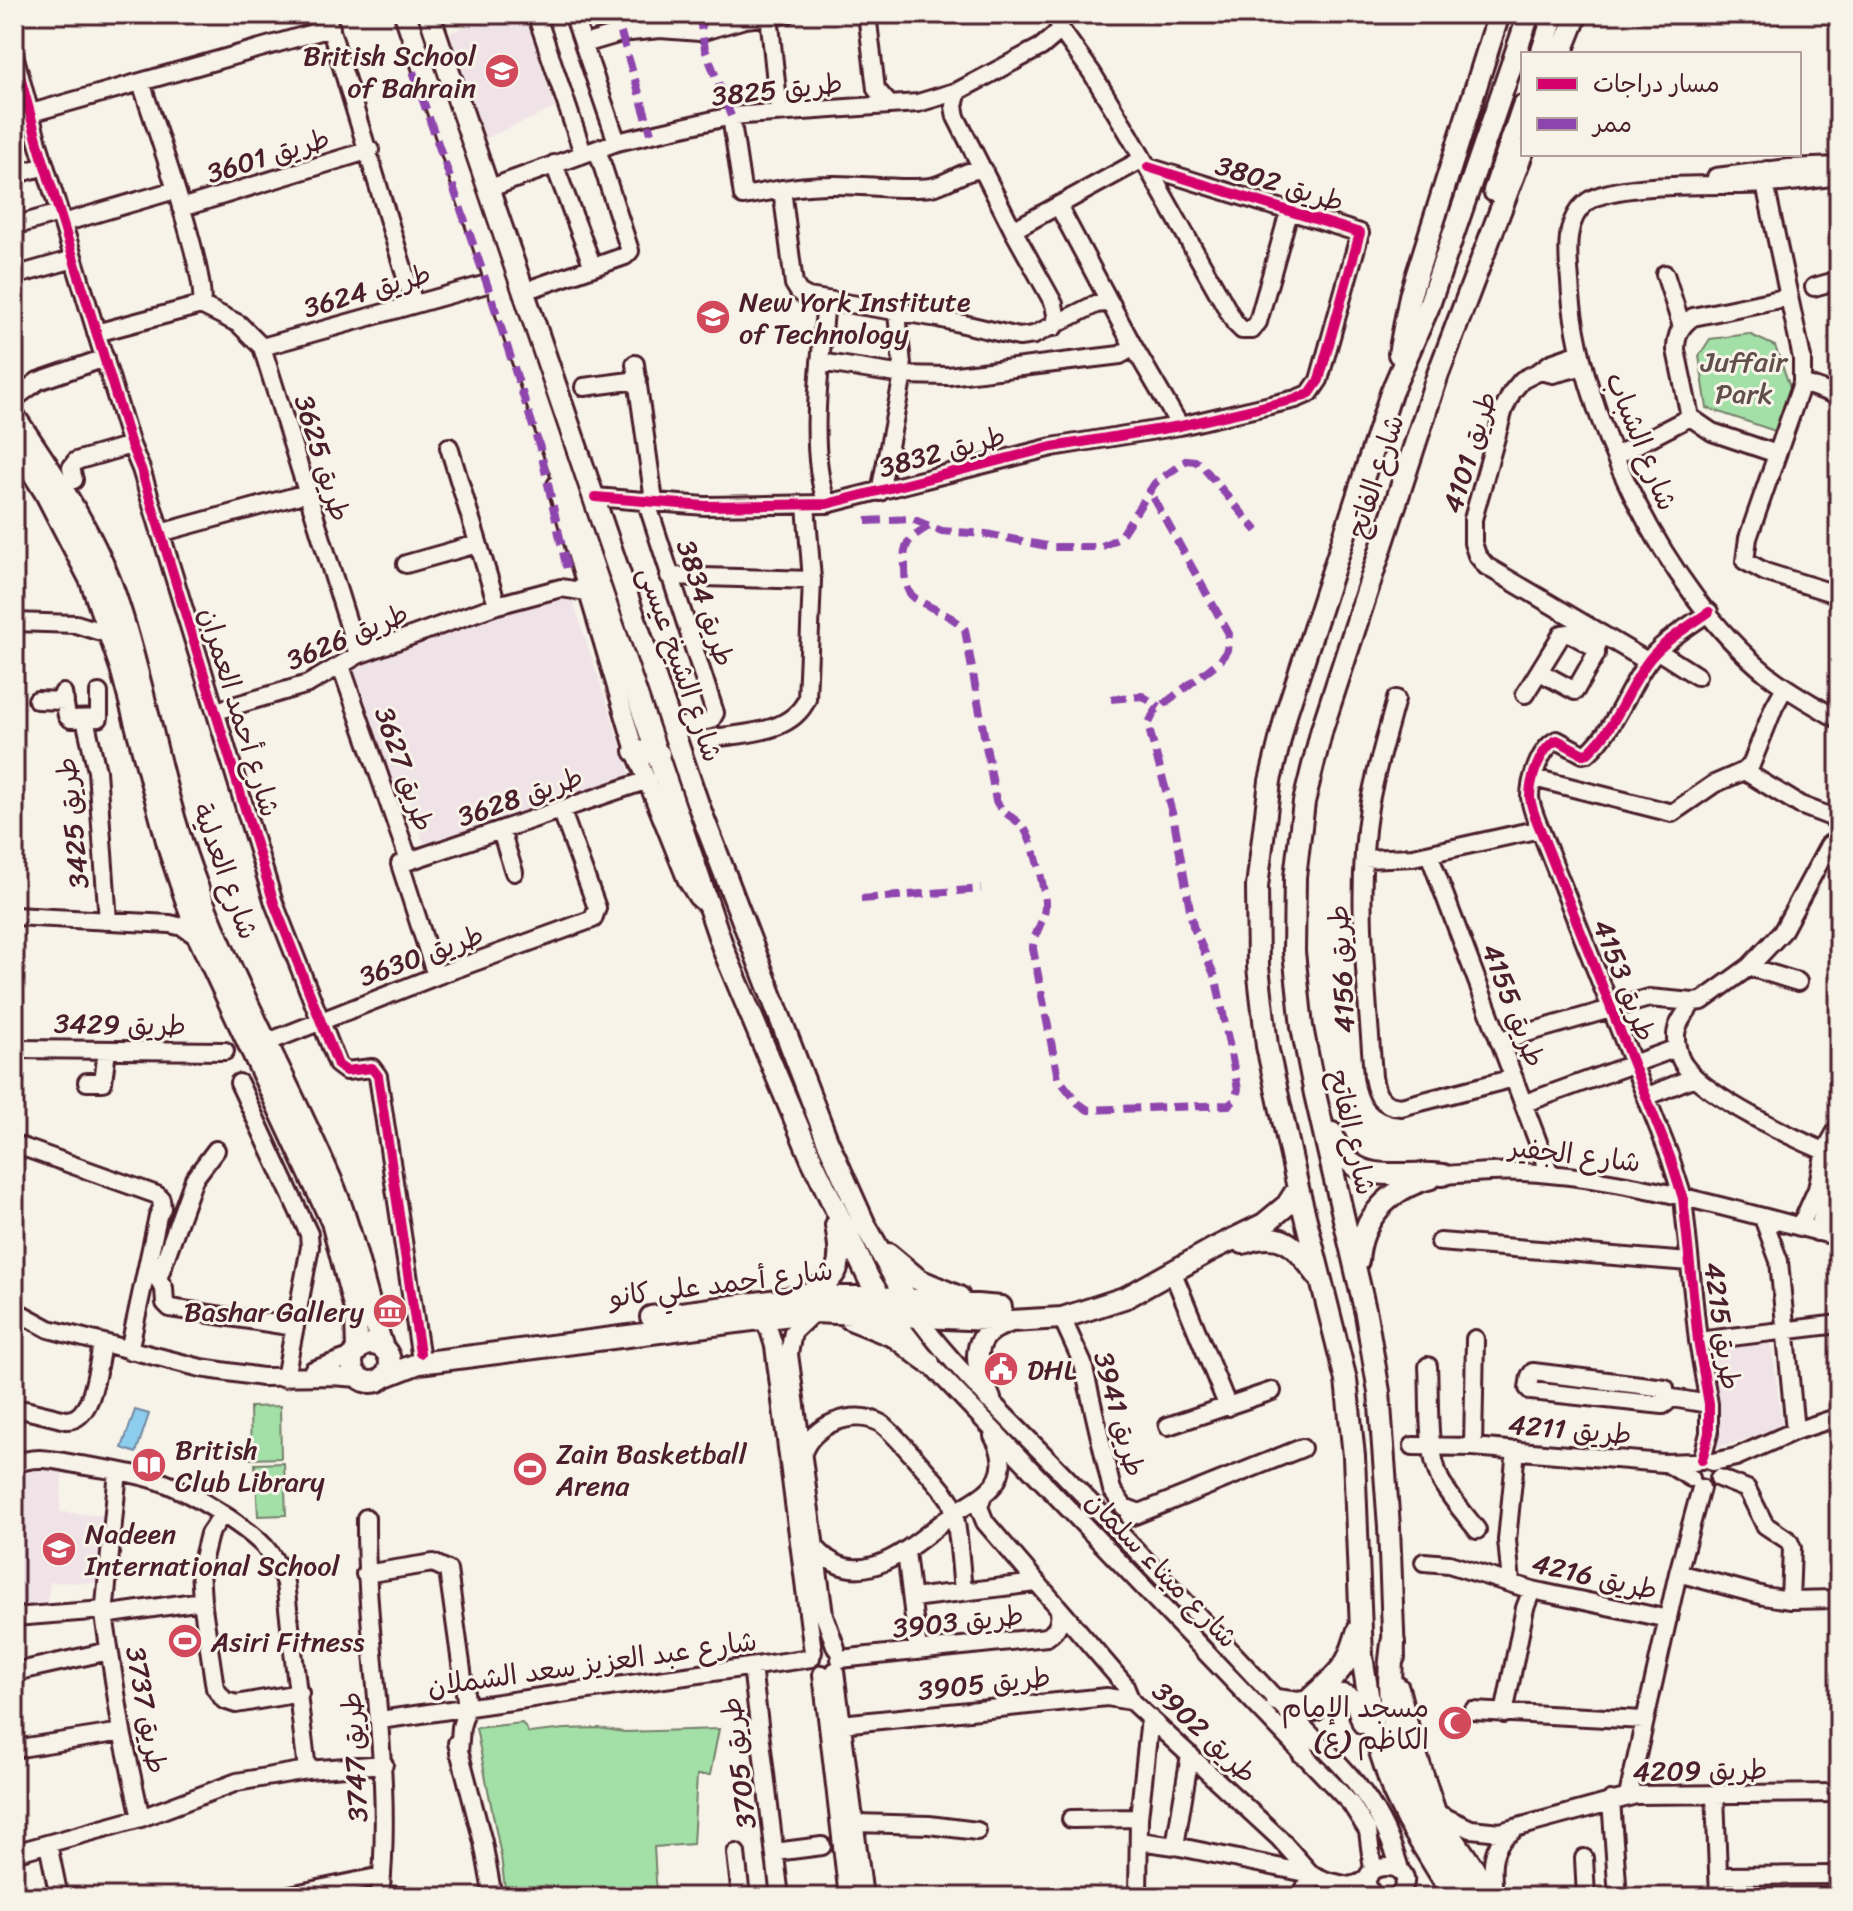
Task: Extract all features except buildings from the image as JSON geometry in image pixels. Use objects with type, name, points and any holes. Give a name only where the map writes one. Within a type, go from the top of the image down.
[{"type":"highway","points":[[1393,1643],[1389,1695],[1398,1745],[1431,1834],[1473,1897]]},
{"type":"main road","name":"شارع الشيخ عيسى","points":[[405,14],[659,754],[676,812],[713,910],[724,951],[832,1202],[879,1297],[891,1314]]},
{"type":"main road","name":"شارع الشيخ عيسى","points":[[429,14],[698,804],[810,1096],[865,1225],[917,1317]]},
{"type":"main road","name":"شارع الفاتح","points":[[1391,393],[1410,296],[1499,14]]},
{"type":"main road","name":"شارع الفاتح","points":[[1454,1897],[1407,1820],[1380,1756],[1365,1678],[1351,1419],[1346,1380],[1298,1188],[1263,1020],[1257,940],[1260,851],[1270,781],[1287,711],[1391,393],[1428,308],[1529,14]]},
{"type":"main road","points":[[1542,52],[1554,14]]},
{"type":"main road","points":[[1562,52],[1577,14]]},
{"type":"main road","name":"شارع الفاتح","points":[[1438,374],[1464,277],[1521,112]]},
{"type":"main road","name":"شارع الفاتح","points":[[1493,1897],[1435,1812],[1403,1713],[1393,1643],[1383,1431],[1373,1353],[1302,1027],[1294,952],[1295,877],[1304,802],[1322,729],[1438,374],[1521,156]]},
{"type":"main road","name":"شارع العدلية","points":[[14,416],[87,532],[116,598],[190,867],[214,930],[332,1182],[385,1350]]},
{"type":"main road","name":"شارع العدلية","points":[[14,443],[72,540],[91,581],[107,625],[182,892],[199,938],[332,1222],[356,1313],[355,1354]]},
{"type":"main road","points":[[107,625],[112,621],[123,646],[132,656]]},
{"type":"main road","points":[[635,751],[659,754]]},
{"type":"main road","points":[[1315,1094],[1324,1109],[1340,1153],[1356,1168],[1375,1174],[1405,1172],[1443,1175]]},
{"type":"main road","points":[[1357,1275],[1361,1241],[1376,1211],[1403,1187],[1443,1175]]},
{"type":"main road","points":[[917,1317],[1011,1321],[1062,1318],[1127,1297],[1272,1219],[1287,1205],[1298,1188]]},
{"type":"main road","points":[[832,1202],[839,1266],[814,1307],[884,1331],[929,1363]]},
{"type":"main road","points":[[865,1225],[896,1262],[919,1280],[985,1306]]},
{"type":"main road","points":[[1173,1273],[1264,1236],[1276,1238],[1294,1248],[1324,1284]]},
{"type":"main road","name":"شارع أحمد علي كانو","points":[[386,1376],[419,1363],[683,1320],[761,1317],[879,1297],[1033,1310],[1062,1318]]},
{"type":"main road","name":"شارع أحمد علي كانو","points":[[385,1350],[398,1355],[420,1353],[814,1307],[917,1317]]},
{"type":"main road","points":[[990,1399],[981,1379],[978,1352],[981,1341],[990,1331],[1011,1321]]},
{"type":"main road","points":[[366,1344],[385,1350],[390,1361],[386,1376],[370,1382],[359,1378],[353,1368],[355,1354],[366,1344]]},
{"type":"main road","points":[[1303,1753],[1302,1727],[1308,1701],[1344,1665],[1353,1648],[1361,1619]]},
{"type":"main road","points":[[1302,1727],[1332,1694],[1341,1694],[1356,1702],[1369,1744],[1380,1756]]},
{"type":"main road","points":[[1276,1700],[1308,1701]]},
{"type":"street","points":[[536,14],[627,239],[628,254],[536,287]]},
{"type":"street","points":[[573,14],[617,142]]},
{"type":"street","points":[[584,44],[621,33],[644,30],[700,32],[762,15],[787,14]]},
{"type":"street","points":[[867,14],[876,89],[889,104]]},
{"type":"street","points":[[762,15],[779,111]]},
{"type":"street","points":[[14,121],[31,113],[141,82],[328,21]]},
{"type":"street","name":"طريق 3601","points":[[328,21],[370,150],[414,304]]},
{"type":"street","points":[[1058,22],[1145,163],[1235,323],[1247,331],[1258,322],[1289,212]]},
{"type":"street","name":"طريق 3825","points":[[490,188],[617,142],[731,116],[918,103],[958,91],[1041,47],[1058,22]]},
{"type":"street","name":"شارع أحمد العمران","points":[[15,63],[274,903],[341,1069],[372,1068],[378,1076],[420,1353]]},
{"type":"street","points":[[141,82],[181,208],[203,291],[201,305]]},
{"type":"street","points":[[958,91],[956,117],[1054,304],[1054,327]]},
{"type":"street","points":[[731,116],[743,196],[829,185],[930,187],[975,170],[984,170]]},
{"type":"street","name":"طريق 3601","points":[[181,208],[370,150]]},
{"type":"street","points":[[1013,230],[1145,163]]},
{"type":"street","name":"طريق 3802","points":[[1145,163],[1360,233],[1319,380],[1310,393],[1296,399]]},
{"type":"street","points":[[554,164],[593,267]]},
{"type":"street","points":[[14,175],[45,166]]},
{"type":"street","name":"شارع الشباب","points":[[1839,166],[1766,177],[1608,193],[1596,197],[1577,211],[1569,236],[1570,296],[1582,360],[1615,456],[1650,531],[1709,612],[1753,661],[1785,687],[1839,720]]},
{"type":"street","name":"شارع الشباب","points":[[1766,177],[1839,176]]},
{"type":"street","points":[[1766,177],[1802,358],[1802,383],[1748,538],[1745,561],[1765,572],[1839,595]]},
{"type":"street","points":[[782,189],[794,284],[803,295],[938,318],[1019,337],[1054,327],[1100,303],[1112,305]]},
{"type":"street","name":"طريق 3601","points":[[14,226],[61,218],[175,190]]},
{"type":"street","points":[[1059,207],[1180,426]]},
{"type":"street","points":[[14,276],[74,259]]},
{"type":"street","points":[[1665,274],[1682,327],[1676,350],[1690,417],[1712,432],[1777,454]]},
{"type":"street","points":[[1814,287],[1839,280]]},
{"type":"street","name":"طريق 3624","points":[[262,347],[487,284]]},
{"type":"street","points":[[1682,327],[1693,317],[1789,297]]},
{"type":"street","points":[[826,301],[820,362],[817,460],[827,504]]},
{"type":"street","points":[[96,333],[201,305],[239,324],[262,347]]},
{"type":"street","points":[[880,492],[903,375],[897,313]]},
{"type":"street","points":[[820,362],[903,375],[948,376],[1120,355],[1132,344]]},
{"type":"street","name":"طريق 3625","points":[[262,347],[358,655]]},
{"type":"street","points":[[14,386],[32,384],[105,358]]},
{"type":"street","name":"طريق 4101","points":[[1582,360],[1551,363],[1522,380],[1512,392],[1504,409],[1473,519],[1473,543],[1477,555],[1486,566],[1599,641],[1653,656],[1697,676]]},
{"type":"street","name":"طريق 3834","points":[[584,387],[636,372],[650,501],[669,576],[715,713],[711,720],[673,728]]},
{"type":"street","points":[[1802,383],[1839,396]]},
{"type":"street","points":[[14,399],[32,384]]},
{"type":"street","name":"طريق 3832","points":[[595,497],[705,506],[827,504],[1052,447],[1180,426],[1296,399]]},
{"type":"street","points":[[1615,456],[1690,417]]},
{"type":"street","points":[[551,444],[550,462],[635,751],[687,881],[697,897],[713,910]]},
{"type":"street","points":[[74,480],[71,468],[76,461],[131,445]]},
{"type":"street","points":[[449,447],[497,605]]},
{"type":"street","points":[[160,533],[307,493]]},
{"type":"street","points":[[707,739],[779,726],[793,719],[804,707],[809,691],[812,580],[806,505]]},
{"type":"street","name":"طريق 3626","points":[[406,564],[477,544]]},
{"type":"street","points":[[549,590],[565,578],[576,556]]},
{"type":"street","points":[[669,576],[812,580]]},
{"type":"street","name":"طريق 3626","points":[[216,711],[308,684],[358,655],[497,605],[567,587],[587,592]]},
{"type":"street","points":[[1709,612],[1653,656],[1617,717],[1588,753],[1583,754],[1557,740],[1549,745],[1534,778],[1672,813],[1714,784],[1744,771],[1756,757],[1774,707],[1785,687]]},
{"type":"street","points":[[14,622],[107,625]]},
{"type":"street","points":[[1525,694],[1565,632],[1599,641],[1596,654],[1575,691],[1540,672]]},
{"type":"street","name":"طريق 3627","points":[[341,666],[409,861],[400,864],[436,976]]},
{"type":"street","points":[[37,700],[64,697],[69,719],[85,719],[100,716],[99,693]]},
{"type":"street","name":"طريق 4156","points":[[1396,699],[1370,803],[1364,859],[1364,940],[1373,1077],[1377,1096],[1391,1107],[1401,1107],[1514,1078]]},
{"type":"street","name":"طريق 3425","points":[[85,719],[97,771],[108,921]]},
{"type":"street","points":[[1744,771],[1800,805],[1839,820]]},
{"type":"street","name":"طريق 4153","points":[[1534,778],[1530,797],[1540,829],[1683,1198]]},
{"type":"street","name":"طريق 3628","points":[[409,861],[648,780]]},
{"type":"street","name":"طريق 3630","points":[[268,1042],[593,919],[597,908],[561,809]]},
{"type":"street","points":[[1364,859],[1397,859],[1429,854],[1540,829]]},
{"type":"street","points":[[501,831],[514,872]]},
{"type":"street","points":[[1499,1041],[1610,1007],[1658,997],[1693,1002],[1709,996],[1749,967],[1789,922],[1829,845],[1839,845]]},
{"type":"street","name":"طريق 4155","points":[[1429,854],[1550,1174]]},
{"type":"street","points":[[164,924],[174,913],[182,892]]},
{"type":"street","name":"طريق 3425","points":[[14,916],[164,924],[183,927],[199,938]]},
{"type":"street","points":[[1749,967],[1798,982]]},
{"type":"street","points":[[1693,1002],[1676,1029],[1682,1064],[1694,1077],[1754,1117],[1832,1154]]},
{"type":"street","points":[[1525,1103],[1677,1048]]},
{"type":"street","name":"طريق 3429","points":[[14,1049],[225,1051]]},
{"type":"street","points":[[87,1082],[103,1082],[107,1050]]},
{"type":"street","points":[[1646,1097],[1694,1077]]},
{"type":"street","points":[[239,1083],[309,1234],[310,1247],[286,1378]]},
{"type":"street","points":[[1817,1232],[1839,1126]]},
{"type":"street","points":[[14,1144],[161,1199],[162,1208],[153,1224],[147,1277]]},
{"type":"street","points":[[25,1410],[66,1420],[82,1415],[117,1348],[194,1179],[216,1150]]},
{"type":"street","points":[[1781,1275],[1794,1226],[1823,1192],[1839,1166]]},
{"type":"street","name":"شارع الجفير","points":[[1443,1175],[1520,1171],[1550,1174],[1683,1198],[1839,1237]]},
{"type":"street","name":"طريق 4215","points":[[1618,1897],[1620,1798],[1644,1720],[1678,1573],[1706,1472],[1709,1404],[1698,1341],[1683,1198]]},
{"type":"street","points":[[1763,1218],[1776,1247],[1781,1275],[1795,1431]]},
{"type":"street","points":[[1440,1242],[1689,1262]]},
{"type":"street","points":[[1173,1273],[1228,1407]]},
{"type":"street","points":[[147,1277],[164,1288],[164,1300],[170,1308],[295,1327]]},
{"type":"street","points":[[814,1307],[797,1326],[789,1347],[864,1897]]},
{"type":"street","points":[[14,1310],[49,1329],[223,1372],[286,1378],[359,1378]]},
{"type":"street","name":"شارع ميناء سلمان","points":[[891,1314],[929,1363],[1362,1818],[1371,1841],[1368,1888],[1373,1896]]},
{"type":"street","points":[[761,1317],[774,1346],[812,1666],[833,1663]]},
{"type":"street","name":"شارع ميناء سلمان","points":[[917,1317],[990,1399],[1352,1777],[1366,1794],[1393,1842],[1401,1873]]},
{"type":"street","name":"طريق 3941","points":[[1062,1318],[1083,1364],[1112,1490],[1124,1507],[1140,1513]]},
{"type":"street","points":[[1698,1341],[1839,1324]]},
{"type":"street","name":"طريق 4211","points":[[1473,1447],[1475,1339]]},
{"type":"street","points":[[286,1378],[329,1367],[355,1354]]},
{"type":"street","points":[[1428,1366],[1433,1447],[1440,1479],[1477,1530]]},
{"type":"street","name":"طريق 4215","points":[[1533,1372],[1664,1388],[1666,1397],[1663,1405],[1533,1392],[1528,1388],[1533,1372]]},
{"type":"street","points":[[1168,1426],[1272,1391]]},
{"type":"street","name":"طريق 4215","points":[[1666,1397],[1709,1404]]},
{"type":"street","points":[[795,1402],[807,1413],[830,1423]]},
{"type":"street","points":[[1706,1472],[1795,1431],[1839,1417]]},
{"type":"street","points":[[802,1453],[812,1435],[830,1423],[864,1418],[887,1428],[951,1502],[963,1592]]},
{"type":"street","points":[[815,1547],[829,1560],[851,1567],[880,1564],[906,1552],[953,1514],[983,1495],[997,1481],[1001,1465],[999,1447],[984,1421]]},
{"type":"street","name":"طريق 4211","points":[[1413,1446],[1473,1447],[1663,1463],[1706,1472]]},
{"type":"street","name":"طريق 3941","points":[[1105,1518],[1121,1519],[1140,1513],[1302,1448]]},
{"type":"street","name":"طريق 4216","points":[[1511,1583],[1507,1540],[1516,1450]]},
{"type":"street","points":[[14,1465],[23,1461],[45,1460],[118,1471],[159,1481],[222,1515],[257,1540],[280,1569],[285,1583],[307,1770]]},
{"type":"street","name":"طريق 3737","points":[[118,1471],[104,1612],[122,1732],[141,1818]]},
{"type":"street","points":[[1706,1472],[1747,1489],[1765,1525],[1789,1541],[1794,1555],[1790,1600]]},
{"type":"street","name":"طريق 3902","points":[[983,1495],[980,1514],[1124,1684],[1131,1701],[1279,1838],[1314,1875]]},
{"type":"street","name":"طريق 3941","points":[[1136,1548],[1140,1513]]},
{"type":"street","points":[[222,1515],[206,1541],[200,1570],[213,1683],[220,1697],[236,1704],[300,1693]]},
{"type":"street","name":"طريق 3747","points":[[366,1518],[365,1574],[384,1764],[380,1896]]},
{"type":"street","points":[[906,1552],[918,1651]]},
{"type":"street","name":"طريق 4216","points":[[1424,1562],[1449,1564],[1532,1590],[1668,1619]]},
{"type":"street","points":[[365,1574],[433,1563],[448,1570],[467,1707],[461,1727],[459,1753]]},
{"type":"street","points":[[1678,1573],[1752,1594],[1790,1600],[1839,1599]]},
{"type":"street","points":[[912,1598],[1036,1583]]},
{"type":"street","points":[[1504,1714],[1525,1608],[1532,1590]]},
{"type":"street","points":[[104,1612],[202,1601]]},
{"type":"street","name":"طريق 3903","points":[[812,1655],[823,1645],[833,1663],[1047,1637],[1059,1623],[1058,1607]]},
{"type":"street","name":"طريق 3737","points":[[14,1617],[104,1612]]},
{"type":"street","points":[[14,1676],[24,1670],[109,1651]]},
{"type":"street","name":"شارع عبد العزيز سعد الشملان","points":[[380,1720],[752,1667],[812,1655]]},
{"type":"street","points":[[833,1663],[848,1897]]},
{"type":"street","name":"طريق 3705","points":[[752,1667],[775,1852],[775,1896]]},
{"type":"street","name":"طريق 3905","points":[[841,1724],[1107,1697],[1131,1701]]},
{"type":"street","points":[[450,1710],[483,1842],[493,1897]]},
{"type":"street","points":[[1473,1711],[1644,1720]]},
{"type":"street","points":[[1138,1897],[1139,1818],[1150,1718]]},
{"type":"street","points":[[14,1748],[122,1732]]},
{"type":"street","points":[[1175,1846],[1190,1755]]},
{"type":"street","points":[[14,1853],[141,1818],[237,1782],[307,1770],[384,1764]]},
{"type":"street","name":"طريق 4209","points":[[1435,1812],[1480,1832],[1518,1829],[1620,1798],[1839,1793]]},
{"type":"street","points":[[1715,1796],[1719,1897]]},
{"type":"street","points":[[1071,1819],[1139,1818]]},
{"type":"street","points":[[855,1823],[929,1825],[977,1831]]},
{"type":"street","points":[[1493,1897],[1494,1854],[1501,1841],[1518,1829]]},
{"type":"street","points":[[1139,1841],[1314,1875],[1349,1886],[1360,1883],[1371,1873],[1388,1865],[1401,1873],[1404,1885],[1398,1897]]},
{"type":"street","points":[[48,1844],[59,1897]]},
{"type":"street","name":"طريق 3705","points":[[775,1852],[822,1846]]},
{"type":"street","points":[[736,1853],[741,1897]]},
{"type":"street","points":[[1584,1858],[1586,1897]]},
{"type":"street","points":[[1302,1897],[1314,1875]]},
{"type":"street","points":[[1719,1876],[1839,1875]]},
{"type":"street","points":[[287,1896],[382,1876]]},
{"type":"street","points":[[380,1896],[418,1897]]},
{"type":"shaded area","name":"British School of Bahrain","points":[[493,14],[524,14],[555,108],[484,139],[450,33]]},
{"type":"shaded area","points":[[562,594],[573,601],[632,779],[424,843],[404,785],[389,789],[349,676],[353,667]]},
{"type":"shaded area","points":[[1771,1342],[1783,1429],[1714,1448],[1709,1349]]},
{"type":"shaded area","name":"Nadeen International School","points":[[20,1470],[62,1471],[60,1512],[106,1516],[100,1583],[50,1582],[47,1603],[14,1606],[14,1474]]},
{"type":"green space","name":"Juffair Park","points":[[1749,334],[1775,346],[1790,387],[1775,431],[1707,408],[1699,356],[1710,339]]},
{"type":"green space","points":[[280,1406],[281,1458],[251,1459],[250,1407]]},
{"type":"green space","points":[[284,1463],[286,1515],[258,1516],[255,1464]]},
{"type":"green space","points":[[522,1723],[529,1733],[599,1728],[624,1732],[719,1729],[710,1775],[697,1775],[693,1844],[654,1847],[657,1897],[506,1897],[476,1728]]},
{"type":"water","points":[[135,1410],[149,1414],[136,1453],[122,1448]]},
{"type":"marked path","points":[[699,14],[705,49],[731,116]]},
{"type":"marked path","points":[[621,33],[651,133]]},
{"type":"marked path","points":[[405,49],[540,448],[568,574]]},
{"type":"marked path","points":[[866,521],[912,519],[942,531],[986,534],[1052,547],[1100,547],[1119,538],[1155,483],[1187,460],[1202,466],[1257,531]]},
{"type":"marked path","points":[[929,526],[907,545],[904,557],[906,584],[918,600],[952,618],[965,630],[996,801],[1023,827],[1035,853],[1045,907],[1033,949],[1058,1078],[1078,1103],[1088,1110],[1229,1105],[1235,1100],[1238,1089],[1216,979],[1193,926],[1174,820],[1148,725],[1155,711],[1221,660],[1227,650],[1229,634],[1149,490]]},
{"type":"marked path","points":[[1111,699],[1142,696],[1160,707]]},
{"type":"marked path","points":[[861,899],[981,889]]},
{"type":"cycle path","points":[[14,54],[38,143],[274,903],[338,1065],[346,1071],[372,1068],[378,1076],[420,1353]]},
{"type":"cycle path","points":[[595,497],[705,506],[827,504],[1052,447],[1180,426],[1310,393],[1319,380],[1360,233],[1148,167]]},
{"type":"cycle path","points":[[1702,1460],[1709,1433],[1709,1404],[1698,1341],[1683,1198],[1670,1157],[1535,817],[1530,797],[1537,765],[1551,744],[1557,740],[1583,754],[1588,753],[1606,733],[1652,656],[1709,612]]},
{"type":"place","name":"British School of Bahrain","points":[[502,71]]},
{"type":"place","name":"New York Institute of Technology","points":[[713,317]]},
{"type":"place","name":"Bashar Gallery","points":[[390,1311]]},
{"type":"place","name":"DHL","points":[[1001,1369]]},
{"type":"place","name":"British Club Library","points":[[149,1465]]},
{"type":"place","name":"Zain Basketball Arena","points":[[530,1469]]},
{"type":"place","name":"Nadeen International School","points":[[59,1549]]},
{"type":"place","name":"Asiri Fitness","points":[[185,1641]]},
{"type":"place","name":"مسجد الإمام الكاظم (ع)","points":[[1455,1723]]}]
